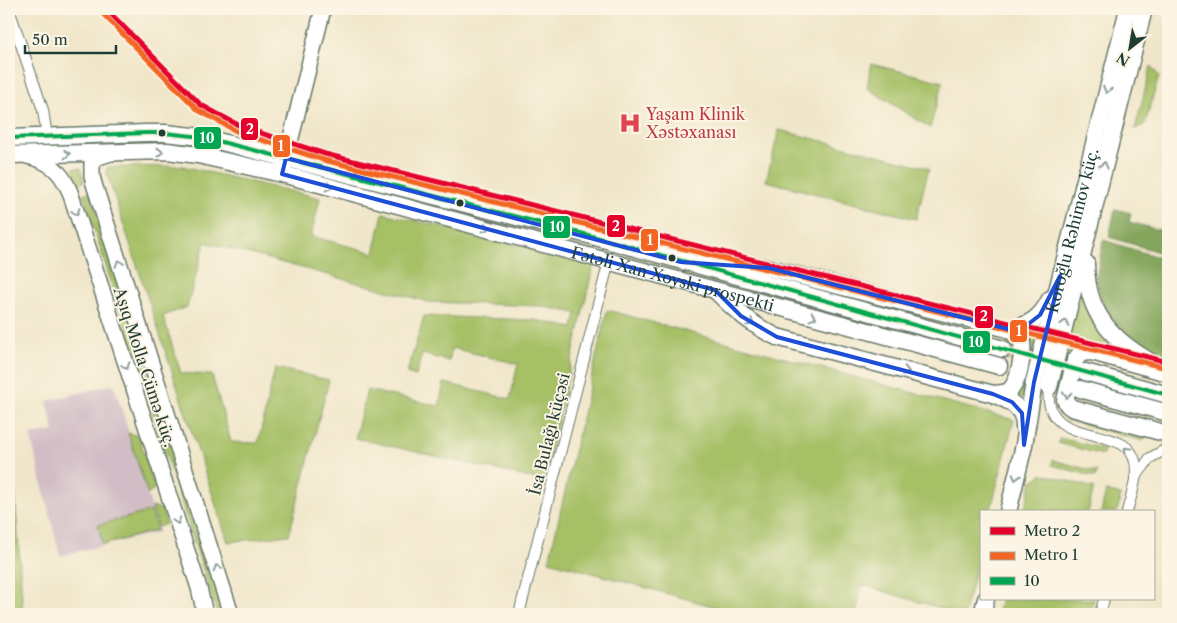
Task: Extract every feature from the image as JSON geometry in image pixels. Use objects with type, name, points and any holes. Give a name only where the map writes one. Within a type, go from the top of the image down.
[{"type":"main road","points":[[282,174],[322,9]]},
{"type":"main road","name":"Koroğlu Rəhimov küç.","points":[[1008,510],[1024,446],[1034,382],[1128,9]]},
{"type":"main road","name":"Koroğlu Rəhimov küç.","points":[[1049,387],[1144,9]]},
{"type":"main road","name":"Fətəli Xan Xoyski prospekti","points":[[9,138],[146,133],[187,135],[286,158],[524,219],[1003,350]]},
{"type":"main road","name":"Fətəli Xan Xoyski prospekti","points":[[16,155],[183,152],[282,174],[999,366]]},
{"type":"main road","name":"Aşıq Molla Cümə küç.","points":[[111,153],[98,157],[92,163],[94,184],[231,614]]},
{"type":"main road","name":"Aşıq Molla Cümə küç.","points":[[16,155],[43,161],[55,168],[70,192],[199,588],[205,614]]},
{"type":"main road","points":[[70,192],[94,184]]},
{"type":"main road","points":[[1088,232],[1086,277],[1091,300],[1096,311],[1105,325],[1121,342],[1137,354],[1168,372]]},
{"type":"main road","points":[[681,262],[733,263],[769,268],[1008,329],[1021,338],[1023,350],[1016,379],[1011,388],[1004,393],[993,394]]},
{"type":"main road","points":[[1008,329],[1027,325],[1040,315],[1060,276]]},
{"type":"main road","points":[[715,290],[741,316],[755,326],[777,337],[993,394],[1012,402],[1022,413],[1024,446]]},
{"type":"main road","points":[[1168,372],[1092,352],[1084,352],[1075,361],[1065,400],[1072,408],[1168,434]]},
{"type":"main road","points":[[1085,372],[1168,395]]},
{"type":"main road","points":[[1080,389],[1168,413]]},
{"type":"main road","points":[[982,614],[986,600]]},
{"type":"street","points":[[9,9],[43,110],[47,137]]},
{"type":"street","name":"İsa Bulağı küçəsi","points":[[519,614],[609,261]]},
{"type":"street","points":[[1049,387],[1049,407],[1058,421],[1074,429],[1112,440],[1128,448],[1132,454],[1135,463],[1135,479],[1127,510]]},
{"type":"street","points":[[1135,479],[1150,458],[1168,448]]},
{"type":"street","points":[[1100,614],[1104,600]]},
{"type":"highlighted area","points":[[286,158],[681,262],[769,268],[1008,329],[1027,325],[1040,315],[1060,276],[1034,382],[1024,445],[1022,413],[1012,402],[993,394],[777,337],[741,316],[715,290],[282,174]]},
{"type":"shaded area","points":[[114,384],[159,532],[60,556],[30,435],[54,431],[47,401]]},
{"type":"green space","points":[[871,64],[943,82],[930,128],[867,88]]},
{"type":"green space","points":[[1151,66],[1159,76],[1145,124],[1135,129]]},
{"type":"green space","points":[[779,130],[929,168],[916,219],[766,181]]},
{"type":"green space","points":[[182,166],[320,198],[311,236],[374,253],[383,213],[594,263],[544,481],[355,438],[367,390],[439,406],[444,383],[510,399],[518,364],[452,348],[449,361],[422,354],[416,376],[407,373],[424,316],[535,320],[573,328],[576,313],[540,306],[429,302],[205,242],[187,307],[163,316],[181,373],[212,375],[231,442],[258,443],[275,368],[329,380],[289,535],[228,542],[106,171],[108,167]]},
{"type":"green space","points":[[73,168],[81,168],[84,182],[79,183]]},
{"type":"green space","points":[[90,192],[224,609],[216,610],[83,194]]},
{"type":"green space","points":[[1115,209],[1131,213],[1129,222],[1167,232],[1162,253],[1109,237]]},
{"type":"green space","points":[[1103,240],[1168,260],[1168,360],[1146,349],[1121,331],[1103,305],[1096,280]]},
{"type":"green space","points":[[1080,289],[1091,317],[1120,352],[1082,343],[1076,344],[1071,349],[1061,384],[1060,401],[1062,409],[1067,416],[1145,437],[1143,441],[1066,420],[1056,408],[1054,398]]},
{"type":"green space","points":[[607,310],[1014,420],[991,510],[980,510],[980,554],[964,614],[950,614],[950,611],[862,585],[856,614],[741,614],[549,561]]},
{"type":"green space","points":[[1032,327],[1038,334],[1022,398],[1013,395],[1025,332]]},
{"type":"green space","points":[[128,433],[139,436],[155,488],[148,495]]},
{"type":"green space","points":[[1060,438],[1104,449],[1103,455],[1058,443]]},
{"type":"green space","points":[[1053,460],[1097,472],[1095,477],[1052,465]]},
{"type":"green space","points":[[1043,474],[1094,488],[1088,510],[1025,510],[1032,481]]},
{"type":"green space","points":[[9,490],[15,490],[23,614],[9,614]]},
{"type":"green space","points":[[1106,491],[1121,495],[1117,510],[1101,510]]},
{"type":"green space","points":[[152,507],[162,509],[166,524],[158,527]]},
{"type":"green space","points":[[151,511],[157,530],[103,545],[98,525]]},
{"type":"green space","points":[[1001,600],[1094,600],[1090,614],[997,614]]},
{"type":"tunnel","points":[[1003,349],[1085,372]]},
{"type":"metro line","name":"2","points":[[106,9],[201,105],[242,127],[325,154],[1168,362]]},
{"type":"metro line","name":"1","points":[[102,13],[198,110],[240,133],[324,160],[1167,368]]},
{"type":"transit line","name":"10","points":[[9,138],[146,133],[202,137],[588,235],[1168,395]]},
{"type":"place","name":"Yaşam Klinik Xəstəxanası","points":[[630,123]]}]
